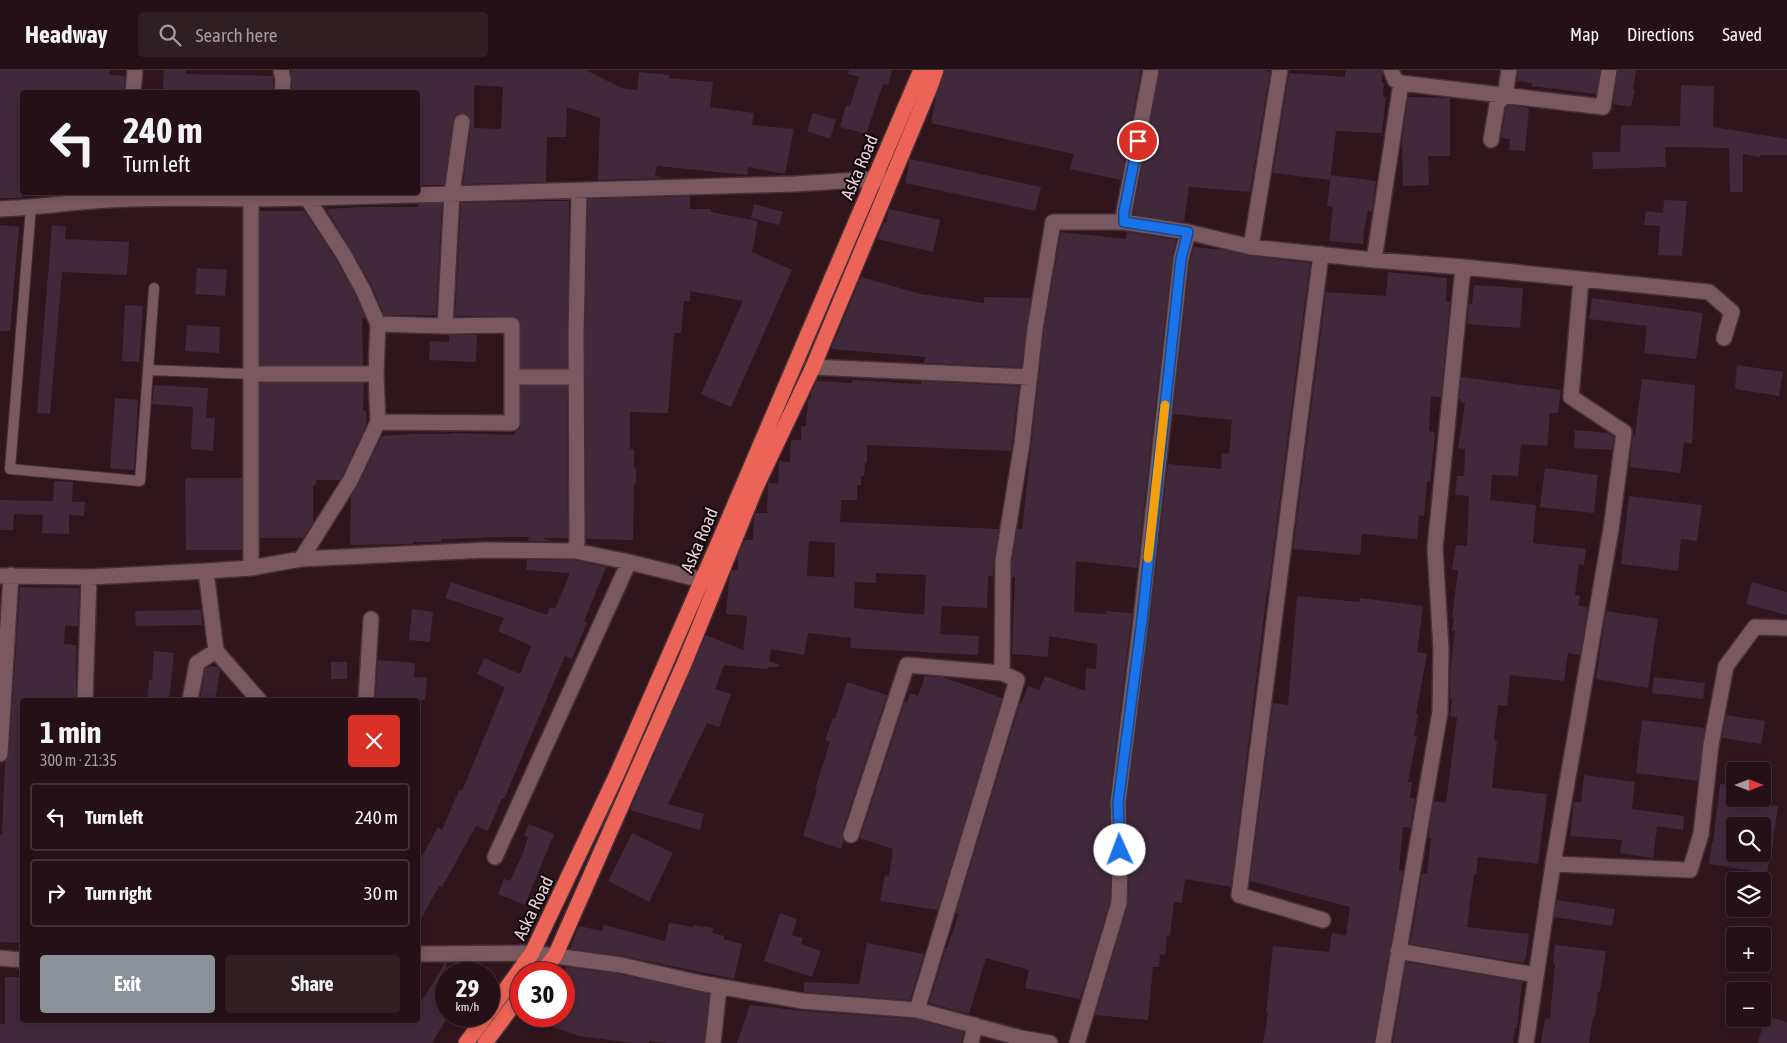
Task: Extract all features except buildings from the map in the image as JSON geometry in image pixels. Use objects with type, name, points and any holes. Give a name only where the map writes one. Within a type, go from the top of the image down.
[{"type":"highway","name":"Aska Road","points":[[500,997],[532,953],[617,774],[921,70]]},
{"type":"highway","points":[[550,962],[555,956],[684,664],[756,487],[813,367],[936,70]]},
{"type":"highway","points":[[485,1043],[510,1010]]},
{"type":"highway","points":[[466,1043],[478,1027]]},
{"type":"street","points":[[133,90],[136,70]]},
{"type":"street","points":[[281,70],[282,90]]},
{"type":"street","points":[[1124,222],[1124,212],[1151,70]]},
{"type":"street","points":[[1251,247],[1280,70]]},
{"type":"street","points":[[1391,70],[1395,80],[1401,83],[1603,107],[1609,70]]},
{"type":"street","points":[[1491,140],[1497,104],[1505,95],[1509,70]]},
{"type":"street","points":[[1374,260],[1401,83]]},
{"type":"street","points":[[445,326],[452,194],[462,122]]},
{"type":"street","points":[[420,195],[794,184],[874,179],[891,181]]},
{"type":"street","points":[[575,551],[577,542],[576,377],[579,191]]},
{"type":"street","points":[[0,208],[31,207],[128,196],[250,200],[282,196],[307,198],[416,195]]},
{"type":"street","points":[[301,559],[350,481],[378,422],[376,374],[378,324],[363,290],[344,255],[307,198]]},
{"type":"street","points":[[250,200],[251,568]]},
{"type":"street","points":[[1002,673],[1003,560],[1022,443],[1035,329],[1053,222],[1124,222],[1188,232],[1251,247],[1709,292],[1732,312],[1724,338]]},
{"type":"street","points":[[1077,1043],[1119,903],[1118,803],[1142,620],[1181,259],[1188,232]]},
{"type":"street","points":[[1321,254],[1239,895],[1323,920]]},
{"type":"street","points":[[1383,1043],[1440,712],[1441,649],[1435,548],[1463,267]]},
{"type":"street","points":[[1526,1043],[1553,864],[1611,529],[1624,432],[1571,397],[1581,279]]},
{"type":"street","points":[[378,324],[512,325],[512,422],[378,422]]},
{"type":"street","points":[[813,367],[1030,377]]},
{"type":"street","points":[[251,374],[376,374]]},
{"type":"street","points":[[512,377],[576,377]]},
{"type":"street","points":[[0,754],[6,575],[89,577],[206,571],[251,568],[301,559],[485,550],[575,551],[702,580]]},
{"type":"street","points":[[495,857],[629,562]]},
{"type":"street","points":[[206,571],[216,651],[257,698]]},
{"type":"street","points":[[86,698],[89,577]]},
{"type":"street","points":[[366,698],[371,619]]},
{"type":"street","points":[[1553,864],[1690,870],[1701,834],[1711,745],[1726,666],[1755,628],[1787,628]]},
{"type":"street","points":[[190,698],[197,663],[216,651]]},
{"type":"street","points":[[851,835],[907,665],[1002,673],[1017,680],[917,1010]]},
{"type":"street","points":[[1398,951],[1536,975]]},
{"type":"street","points":[[420,954],[532,953],[621,965],[719,987],[802,1001],[917,1010],[1022,1038],[1050,1043]]},
{"type":"street","points":[[0,958],[20,960]]},
{"type":"street","points":[[713,1043],[719,987]]},
{"type":"street","points":[[971,1043],[975,1025]]},
{"type":"lane","points":[[31,207],[10,469],[140,481],[154,288]]},
{"type":"lane","points":[[148,370],[251,374]]},
{"type":"slow traffic","points":[[1148,558],[1165,405]]},
{"type":"route","points":[[1120,850],[1118,803],[1142,620],[1181,259],[1188,232],[1124,222],[1124,212],[1138,141]]}]
